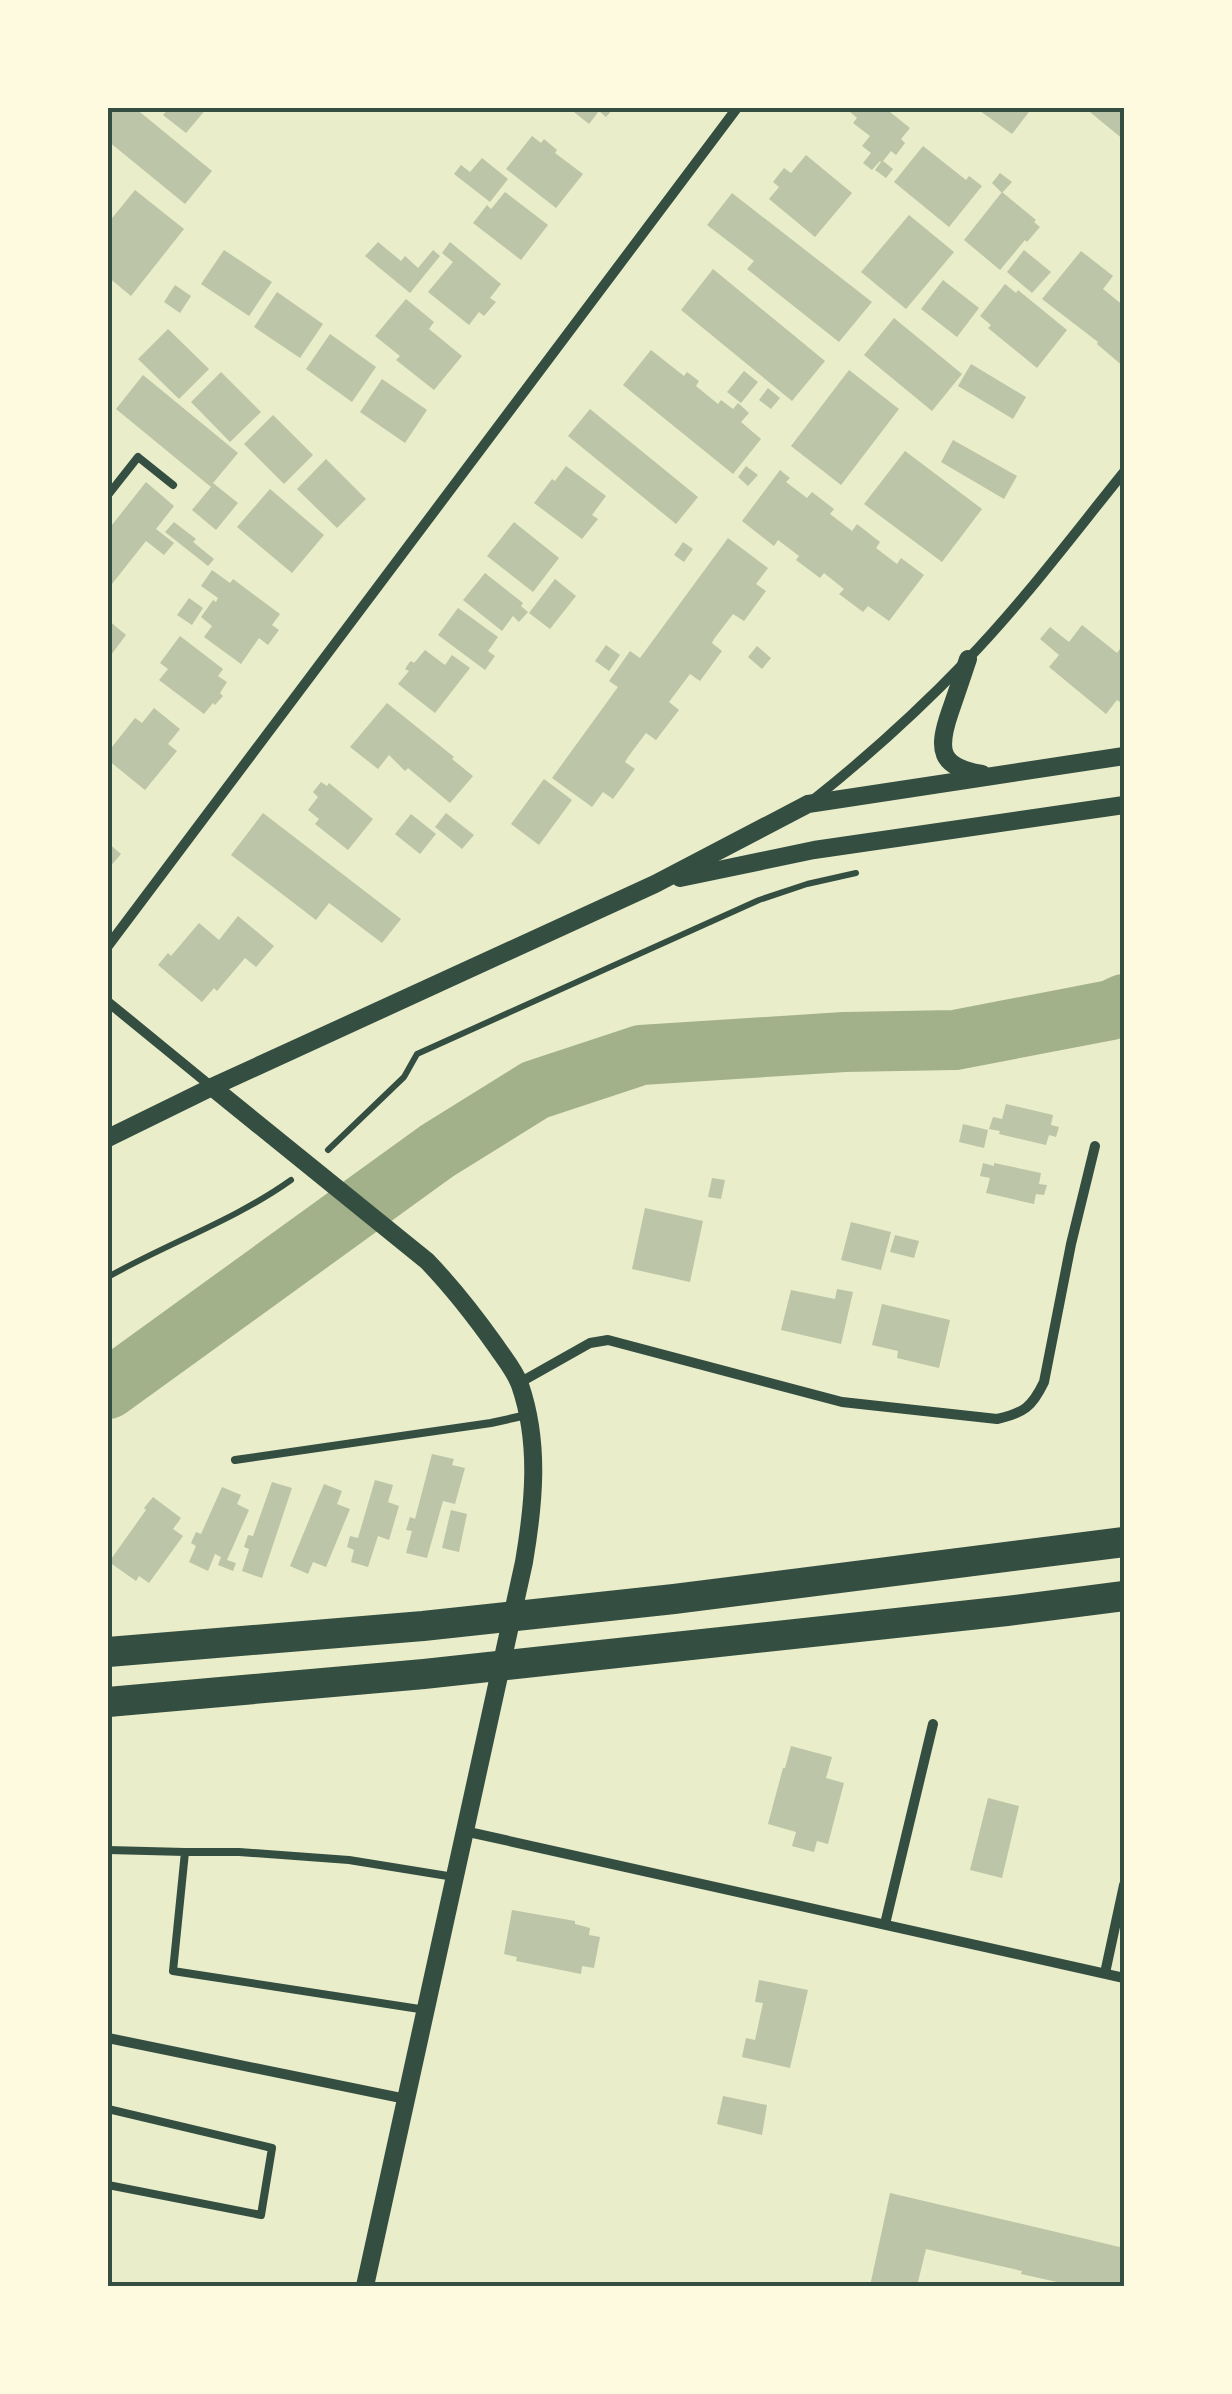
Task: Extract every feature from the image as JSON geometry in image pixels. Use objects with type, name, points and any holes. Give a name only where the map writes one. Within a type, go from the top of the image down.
[{"type":"highway","points":[[108,1652],[423,1626],[674,1599],[1124,1542]]},
{"type":"highway","points":[[108,1702],[385,1678],[1124,1596]]},
{"type":"street","points":[[108,946],[737,108]]},
{"type":"street","points":[[108,1138],[212,1086],[655,884],[808,804],[902,724],[968,659],[1124,472]]},
{"type":"street","points":[[968,659],[942,735],[942,750],[949,762],[964,771],[992,776]]},
{"type":"street","points":[[808,804],[1124,756]]},
{"type":"street","points":[[655,884],[814,850],[1124,805]]},
{"type":"street","points":[[108,1002],[427,1262],[459,1294],[494,1344],[519,1383],[527,1415],[533,1446],[532,1518],[365,2286]]},
{"type":"street","points":[[519,1383],[590,1343],[608,1340],[842,1402],[996,1419],[1018,1414],[1035,1401],[1044,1382],[1095,1146]]},
{"type":"street","points":[[885,1924],[933,1724]]},
{"type":"street","points":[[464,1831],[1124,1978]]},
{"type":"street","points":[[1105,1973],[1124,1885]]},
{"type":"street","points":[[108,2038],[406,2099]]},
{"type":"lane","points":[[108,496],[138,457],[172,485]]},
{"type":"lane","points":[[235,1460],[527,1415]]},
{"type":"lane","points":[[108,1850],[239,1852],[348,1860],[454,1876]]},
{"type":"lane","points":[[185,1852],[174,1971],[426,2010]]},
{"type":"lane","points":[[108,2108],[272,2148],[261,2216],[108,2186]]},
{"type":"path","points":[[318,1158],[404,1077],[417,1054],[758,900],[856,872]]},
{"type":"path","points":[[108,1276],[212,1226],[295,1178]]},
{"type":"building","points":[[108,108],[135,108],[212,171],[185,204],[108,141]]},
{"type":"building","points":[[169,108],[207,108],[186,133],[163,115]]},
{"type":"building","points":[[569,108],[614,108],[606,117],[599,111],[589,124]]},
{"type":"building","points":[[850,108],[885,108],[910,128],[896,155],[891,151],[883,161],[893,169],[886,178],[875,170],[880,161],[872,170],[863,163],[871,153],[862,146],[870,136],[853,123],[857,118]]},
{"type":"building","points":[[976,108],[1032,108],[1012,134]]},
{"type":"building","points":[[1085,108],[1124,108],[1124,140]]},
{"type":"building","points":[[532,136],[541,143],[544,139],[557,150],[555,153],[583,174],[556,208],[506,169]]},
{"type":"building","points":[[923,146],[966,180],[969,176],[982,186],[949,227],[894,182]]},
{"type":"building","points":[[806,155],[852,193],[815,237],[769,199],[779,187],[773,182],[784,168],[791,173]]},
{"type":"building","points":[[482,158],[508,179],[490,202],[454,174],[461,165],[470,172]]},
{"type":"building","points":[[1000,173],[1012,182],[1002,193],[992,183]]},
{"type":"building","points":[[135,190],[184,229],[131,296],[108,277],[108,223]]},
{"type":"building","points":[[505,192],[548,225],[521,260],[473,223],[487,205],[491,209]]},
{"type":"building","points":[[1002,192],[1040,227],[1000,270],[964,240]]},
{"type":"building","points":[[732,193],[872,302],[839,342],[747,269],[754,261],[707,225]]},
{"type":"building","points":[[909,215],[954,252],[906,309],[861,272]]},
{"type":"building","points":[[378,242],[401,261],[405,256],[418,268],[433,250],[440,256],[410,293],[365,256]]},
{"type":"building","points":[[450,242],[501,284],[490,298],[496,302],[484,316],[479,312],[469,325],[428,292],[453,262],[442,253]]},
{"type":"building","points":[[224,250],[272,282],[249,316],[201,284]]},
{"type":"building","points":[[1024,250],[1051,272],[1032,293],[1007,272]]},
{"type":"building","points":[[1081,251],[1113,276],[1103,289],[1124,306],[1124,367],[1042,299]]},
{"type":"building","points":[[713,269],[825,361],[792,401],[681,310]]},
{"type":"building","points":[[943,280],[979,308],[957,337],[921,309]]},
{"type":"building","points":[[1005,284],[1067,330],[1037,368],[988,328],[991,325],[980,316]]},
{"type":"building","points":[[175,285],[191,296],[180,313],[164,302]]},
{"type":"building","points":[[277,292],[323,324],[300,358],[254,327]]},
{"type":"building","points":[[406,299],[434,322],[429,329],[462,356],[434,390],[396,360],[400,356],[375,336]]},
{"type":"building","points":[[894,318],[962,374],[932,411],[864,355]]},
{"type":"building","points":[[168,329],[209,369],[179,399],[138,359]]},
{"type":"building","points":[[330,334],[376,367],[352,402],[306,369]]},
{"type":"building","points":[[651,350],[684,376],[687,372],[699,381],[696,386],[718,404],[721,400],[733,409],[738,403],[749,413],[741,422],[761,439],[733,474],[623,385]]},
{"type":"building","points":[[971,364],[1026,397],[1013,419],[958,386]]},
{"type":"building","points":[[849,370],[899,409],[841,485],[791,446]]},
{"type":"building","points":[[744,371],[758,382],[741,403],[727,392]]},
{"type":"building","points":[[221,372],[261,412],[230,442],[191,402]]},
{"type":"building","points":[[143,375],[238,453],[213,483],[238,503],[216,530],[192,510],[211,487],[116,409]]},
{"type":"building","points":[[382,379],[427,410],[405,443],[360,412]]},
{"type":"building","points":[[768,388],[780,398],[771,409],[759,400]]},
{"type":"building","points":[[590,409],[698,497],[676,524],[568,436]]},
{"type":"building","points":[[273,415],[313,455],[284,484],[244,444]]},
{"type":"building","points":[[953,440],[1017,476],[1004,499],[941,462]]},
{"type":"building","points":[[905,451],[982,509],[942,562],[864,504]]},
{"type":"building","points":[[326,459],[366,499],[337,528],[297,489]]},
{"type":"building","points":[[566,466],[606,496],[592,515],[598,519],[582,539],[534,503]]},
{"type":"building","points":[[746,466],[758,475],[748,486],[738,477]]},
{"type":"building","points":[[780,470],[790,478],[786,482],[807,498],[812,492],[834,509],[830,514],[852,531],[857,524],[880,542],[876,548],[897,564],[901,558],[924,575],[889,621],[868,606],[863,612],[839,594],[844,589],[824,573],[820,578],[778,540],[774,546],[742,521]]},
{"type":"building","points":[[146,482],[174,506],[156,529],[174,543],[164,555],[146,541],[108,589],[108,530]]},
{"type":"building","points":[[270,489],[324,535],[292,573],[237,527]]},
{"type":"building","points":[[174,522],[214,559],[208,566],[165,532]]},
{"type":"building","points":[[514,522],[559,558],[533,592],[487,556]]},
{"type":"building","points":[[728,538],[768,568],[756,584],[766,591],[744,621],[733,614],[714,639],[712,643],[722,651],[700,681],[690,674],[669,702],[679,710],[656,740],[646,733],[628,757],[625,762],[635,769],[613,799],[603,792],[592,807],[552,778],[618,687],[609,681],[630,651],[640,658]]},
{"type":"building","points":[[683,542],[693,549],[684,562],[674,555]]},
{"type":"building","points":[[212,570],[230,583],[233,579],[280,614],[272,625],[279,630],[268,645],[259,638],[241,664],[204,637],[212,626],[201,617],[218,598],[201,586]]},
{"type":"building","points":[[485,573],[523,603],[521,606],[528,612],[519,622],[513,616],[502,631],[463,600]]},
{"type":"building","points":[[555,579],[576,596],[550,629],[529,613]]},
{"type":"building","points":[[189,598],[203,608],[192,625],[177,615]]},
{"type":"building","points":[[458,608],[498,637],[488,651],[495,656],[485,670],[438,635]]},
{"type":"building","points":[[108,620],[126,635],[108,659]]},
{"type":"building","points":[[1082,625],[1117,653],[1124,643],[1124,705],[1117,700],[1106,714],[1049,667],[1059,655],[1040,639],[1050,627],[1069,642]]},
{"type":"building","points":[[180,636],[223,669],[218,676],[227,682],[220,693],[223,696],[204,714],[159,680],[168,669],[160,663]]},
{"type":"building","points":[[606,645],[620,655],[609,671],[595,661]]},
{"type":"building","points":[[757,646],[771,658],[762,669],[748,657]]},
{"type":"building","points":[[425,650],[445,665],[452,655],[470,668],[435,713],[398,684],[409,671],[405,669],[409,663],[414,663]]},
{"type":"building","points":[[387,703],[473,776],[450,803],[389,755],[378,769],[350,747]]},
{"type":"building","points":[[154,708],[180,729],[168,744],[177,751],[145,790],[108,760],[108,752],[135,718],[142,723]]},
{"type":"building","points":[[544,779],[572,800],[539,845],[511,824]]},
{"type":"building","points":[[321,782],[327,786],[329,783],[373,819],[348,850],[315,824],[319,819],[308,810],[318,797],[313,792]]},
{"type":"building","points":[[263,813],[401,919],[382,943],[329,903],[316,920],[231,855]]},
{"type":"building","points":[[446,813],[474,835],[462,849],[435,827]]},
{"type":"building","points":[[411,814],[436,834],[420,854],[395,834]]},
{"type":"building","points":[[108,843],[121,854],[108,869]]},
{"type":"building","points":[[238,916],[274,946],[256,967],[245,958],[217,991],[214,988],[202,1002],[158,965],[168,953],[171,956],[199,923],[219,940]]},
{"type":"building","points":[[1006,1104],[1053,1115],[1051,1125],[1059,1127],[1056,1137],[1049,1135],[1046,1145],[989,1129],[993,1117],[1002,1119]]},
{"type":"building","points":[[963,1124],[988,1130],[984,1148],[959,1142]]},
{"type":"building","points":[[983,1163],[1041,1173],[1039,1184],[1047,1185],[1044,1195],[1036,1194],[1034,1204],[986,1193],[990,1178],[980,1176]]},
{"type":"building","points":[[712,1178],[725,1180],[721,1199],[708,1197]]},
{"type":"building","points":[[645,1208],[703,1221],[690,1282],[632,1269]]},
{"type":"building","points":[[851,1222],[891,1232],[881,1270],[841,1260]]},
{"type":"building","points":[[895,1235],[919,1241],[914,1258],[890,1252]]},
{"type":"building","points":[[837,1289],[853,1292],[841,1344],[781,1330],[791,1290],[835,1299]]},
{"type":"building","points":[[882,1304],[950,1320],[939,1368],[897,1358],[898,1351],[872,1345]]},
{"type":"building","points":[[432,1454],[454,1459],[452,1465],[465,1468],[455,1504],[443,1501],[427,1558],[406,1553],[412,1531],[406,1530],[410,1517],[415,1519]]},
{"type":"building","points":[[375,1480],[393,1485],[388,1502],[399,1506],[389,1540],[378,1536],[368,1567],[351,1562],[354,1550],[347,1547],[350,1536],[358,1538]]},
{"type":"building","points":[[272,1482],[292,1488],[262,1578],[242,1571],[249,1549],[244,1547],[248,1535],[253,1536]]},
{"type":"building","points":[[324,1484],[342,1491],[337,1504],[350,1509],[326,1567],[313,1562],[308,1574],[290,1566]]},
{"type":"building","points":[[222,1487],[241,1495],[237,1504],[249,1510],[227,1560],[236,1563],[233,1571],[218,1565],[221,1557],[215,1554],[208,1571],[189,1562],[196,1546],[191,1543],[196,1532],[201,1534]]},
{"type":"building","points":[[153,1497],[181,1518],[173,1529],[183,1536],[149,1583],[139,1576],[136,1581],[109,1562]]},
{"type":"building","points":[[451,1510],[467,1514],[459,1552],[442,1548]]},
{"type":"building","points":[[791,1746],[832,1757],[826,1778],[844,1783],[828,1844],[817,1841],[814,1852],[792,1846],[796,1832],[768,1824]]},
{"type":"building","points":[[988,1798],[1019,1806],[1002,1878],[970,1870]]},
{"type":"building","points":[[512,1910],[575,1921],[590,1928],[589,1935],[600,1937],[594,1968],[582,1966],[581,1974],[516,1961],[517,1957],[504,1954]]},
{"type":"building","points":[[759,1980],[808,1990],[790,2068],[742,2057],[746,2038],[755,2040],[763,2003],[755,2002]]},
{"type":"building","points":[[723,2096],[767,2105],[762,2135],[717,2124]]},
{"type":"building","points":[[890,2193],[1124,2248],[1124,2286],[1075,2286],[926,2249],[917,2286],[870,2286]]},
{"type":"waterway","points":[[108,1389],[437,1151],[535,1090],[641,1055],[844,1042],[955,1040],[1111,1010],[1124,1004]]}]
